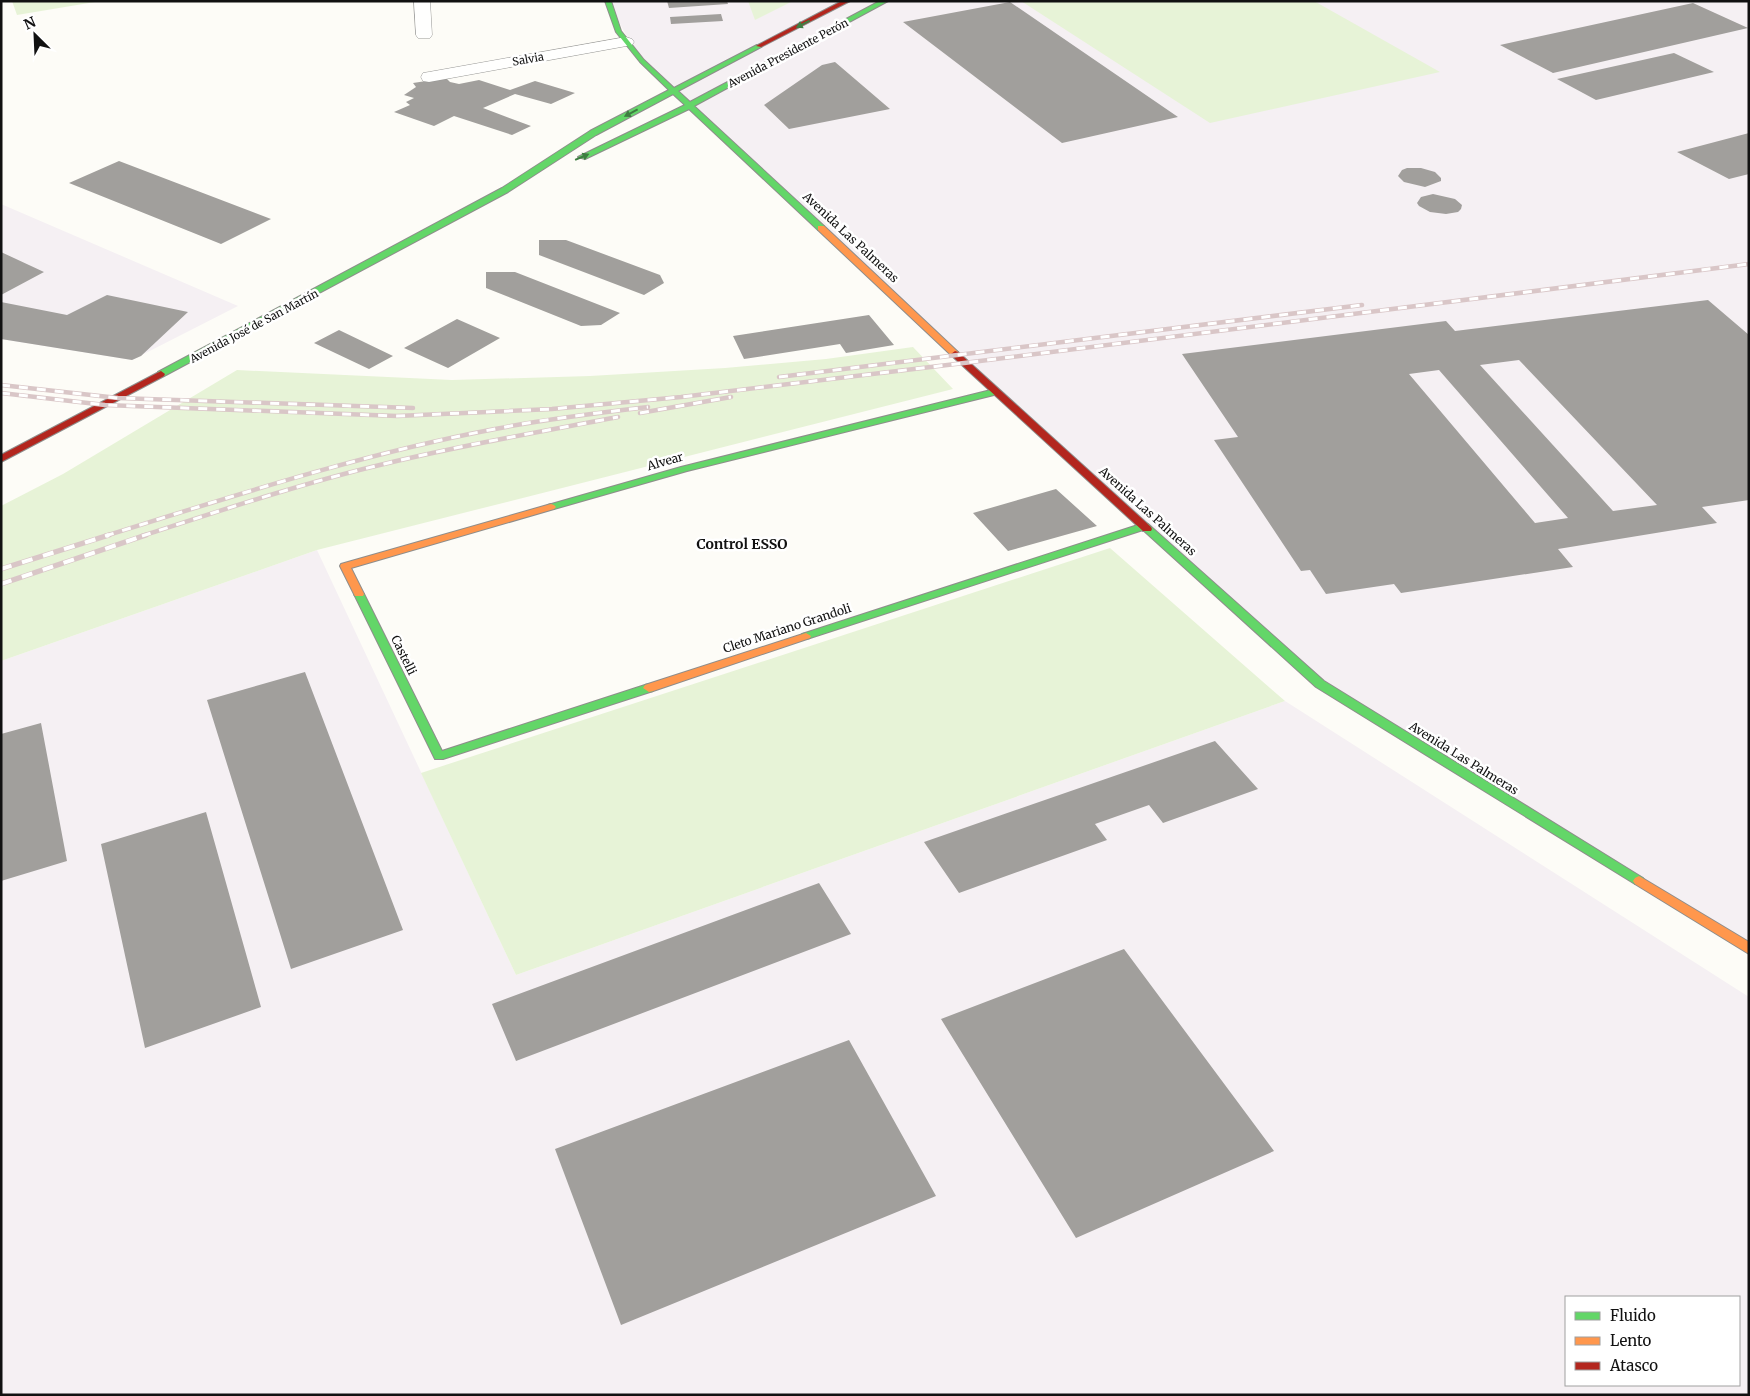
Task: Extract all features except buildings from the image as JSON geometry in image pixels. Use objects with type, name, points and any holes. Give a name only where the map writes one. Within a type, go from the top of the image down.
[{"type":"main road","name":"Avenida Las Palmeras","points":[[608,1],[617,29],[641,60],[995,392],[1320,684],[1749,949]]},
{"type":"main road","name":"Avenida Presidente Perón","points":[[674,91],[847,1]]},
{"type":"main road","name":"Avenida Presidente Perón","points":[[691,105],[885,1]]},
{"type":"main road","name":"Avenida José de San Martín","points":[[1,459],[505,190],[593,133],[674,91]]},
{"type":"main road","name":"Avenida José de San Martín","points":[[505,190],[626,138],[691,105]]},
{"type":"main road","name":"Alvear","points":[[345,566],[684,469],[995,392]]},
{"type":"main road","name":"Cleto Mariano Grandoli","points":[[439,756],[1144,526]]},
{"type":"main road","name":"Castelli","points":[[345,566],[439,756]]},
{"type":"street","points":[[422,1],[424,35]]},
{"type":"street","name":"Salvia","points":[[430,77],[626,42]]},
{"type":"shaded area","points":[[608,1],[1749,1],[1749,949],[1320,684],[636,54]]},
{"type":"shaded area","points":[[1,204],[238,306],[132,360],[1,339]]},
{"type":"shaded area","points":[[317,550],[516,975],[1285,701],[1749,997],[1749,1395],[1,1395],[1,661]]},
{"type":"green space","points":[[12,1],[101,1],[17,15]]},
{"type":"green space","points":[[748,1],[793,1],[755,20]]},
{"type":"green space","points":[[1021,1],[1314,1],[1440,72],[1210,123]]},
{"type":"green space","points":[[913,347],[953,389],[317,550],[1,661],[1,506],[63,474],[237,370],[452,380],[590,376],[725,368],[826,359]]},
{"type":"green space","points":[[1110,548],[1285,701],[516,975],[421,773]]},
{"type":"railway","points":[[1,393],[105,405],[397,416],[552,409],[681,397],[964,363],[1749,264]]},
{"type":"railway","points":[[779,377],[1362,305]]},
{"type":"railway","points":[[1,385],[118,398],[413,408]]},
{"type":"railway","points":[[640,413],[731,397]]},
{"type":"railway","points":[[105,536],[347,463],[445,439],[571,416],[648,407]]},
{"type":"railway","points":[[142,536],[263,497],[354,471],[442,451],[618,417]]},
{"type":"railway","points":[[1,569],[109,535]]},
{"type":"railway","points":[[1,584],[146,535]]},
{"type":"traffic: fast","points":[[608,1],[618,31],[642,61],[821,228]]},
{"type":"traffic: fast","points":[[582,157],[668,117],[885,1]]},
{"type":"traffic: fast","points":[[161,374],[505,190],[593,133],[759,46]]},
{"type":"traffic: fast","points":[[551,507],[684,469],[995,392]]},
{"type":"traffic: fast","points":[[806,636],[1144,526]]},
{"type":"traffic: fast","points":[[1147,529],[1320,684],[1639,881]]},
{"type":"traffic: fast","points":[[359,594],[439,756],[649,688]]},
{"type":"traffic: slow","points":[[821,228],[955,354]]},
{"type":"traffic: slow","points":[[359,594],[345,566],[551,507]]},
{"type":"traffic: slow","points":[[649,688],[806,636]]},
{"type":"traffic: slow","points":[[1639,881],[1749,949]]},
{"type":"traffic: jam","points":[[759,46],[847,1]]},
{"type":"traffic: jam","points":[[955,354],[1147,529]]},
{"type":"traffic: jam","points":[[1,459],[161,374]]},
{"type":"district","name":"Control ESSO","points":[[742,544]]}]
